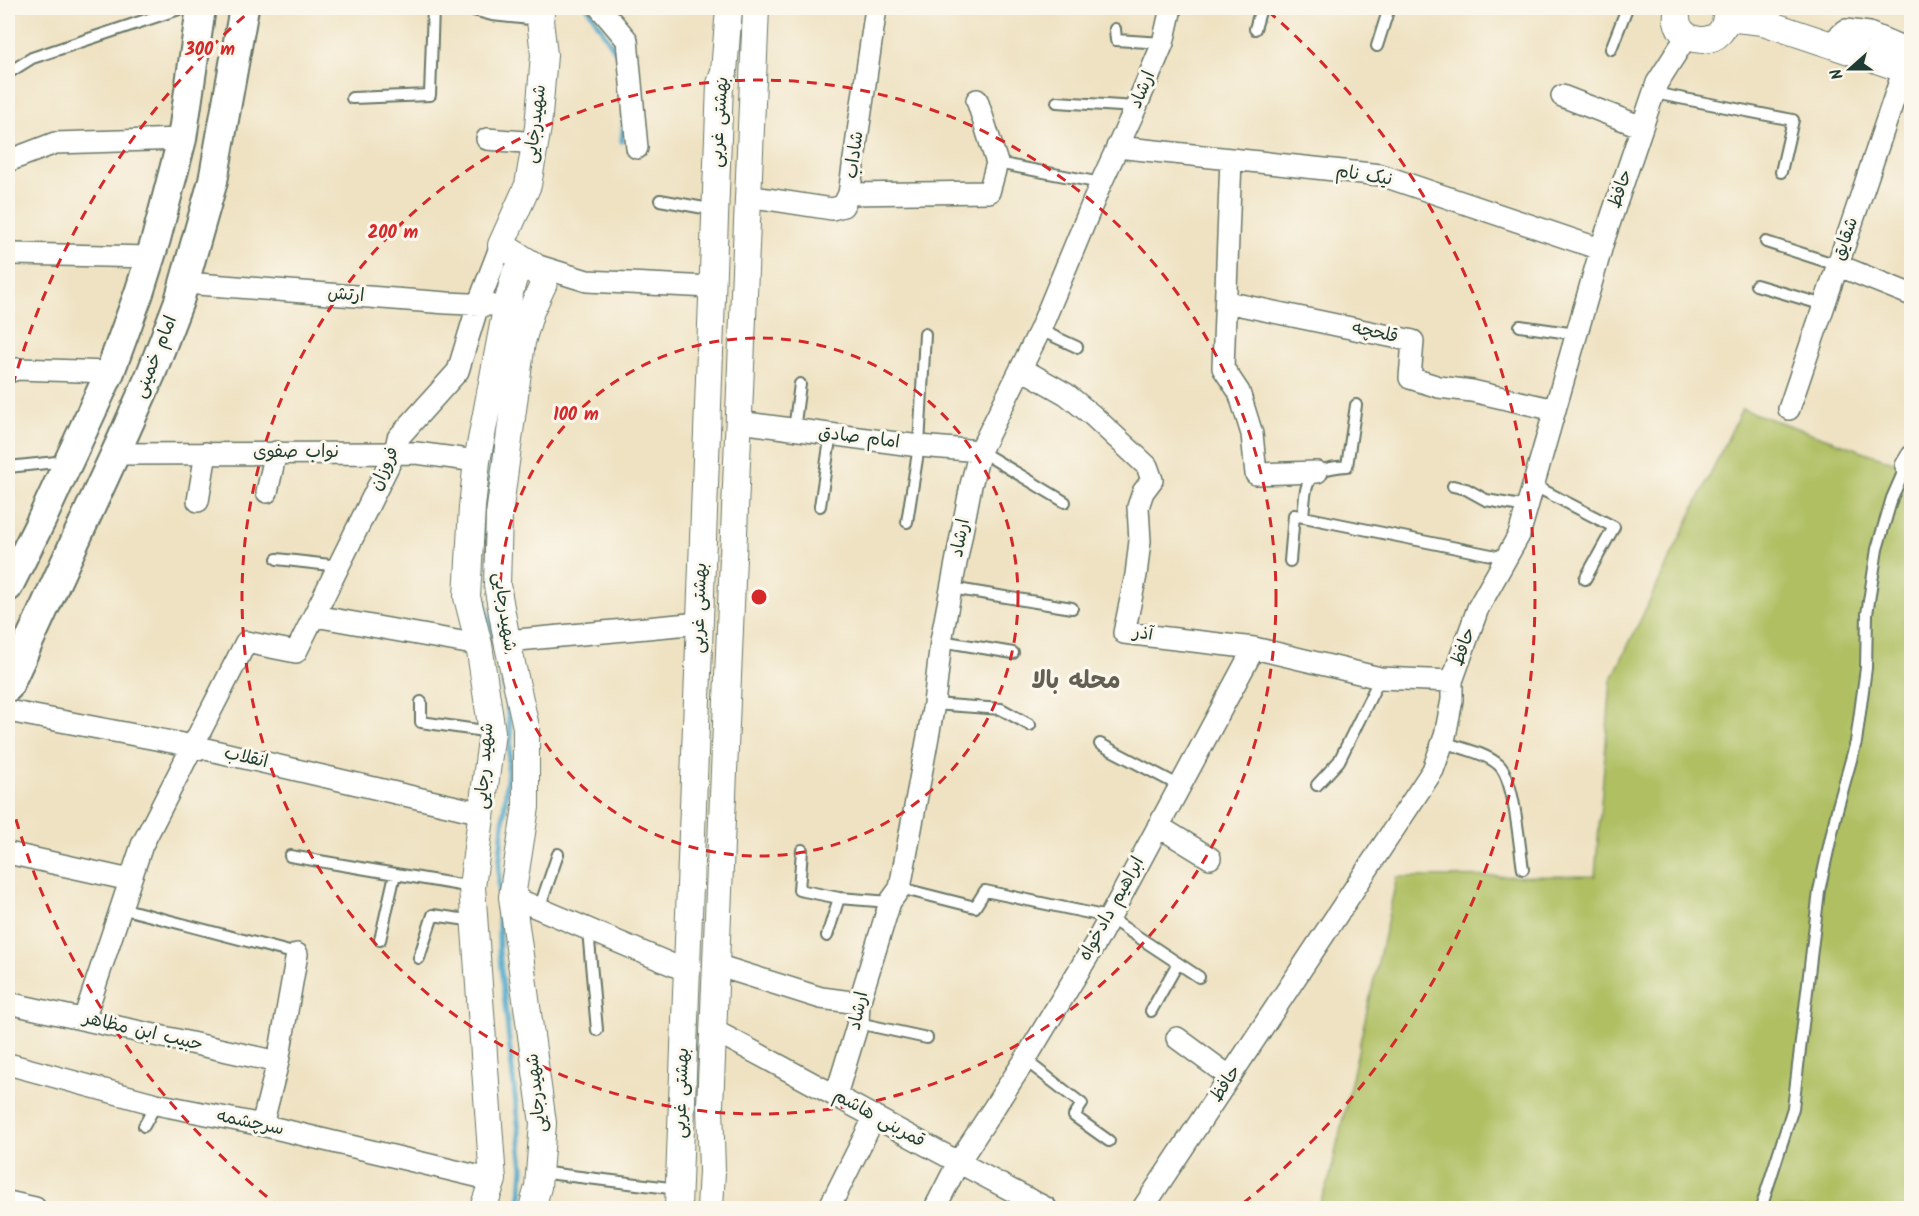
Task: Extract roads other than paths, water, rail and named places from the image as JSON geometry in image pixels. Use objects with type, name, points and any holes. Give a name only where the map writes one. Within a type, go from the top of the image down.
[{"type":"main road","name":"امام خمینی","points":[[8,587],[110,372],[150,257],[182,139],[201,8]]},
{"type":"main road","name":"امام خمینی","points":[[8,687],[151,374],[185,282],[213,181],[244,8]]},
{"type":"main road","points":[[40,521],[53,514],[63,513],[66,523],[46,581],[44,608]]},
{"type":"street","points":[[600,8],[627,40],[637,148]]},
{"type":"street","name":"بهشتی غربی","points":[[678,1199],[711,287],[720,84],[724,72],[729,8]]},
{"type":"street","name":"بهشتی غربی","points":[[710,1209],[712,1171],[710,1106],[756,8]]},
{"type":"street","name":"شاداب","points":[[747,196],[832,209],[843,206],[849,194],[876,8]]},
{"type":"street","name":"ارشاد","points":[[836,1095],[895,895],[934,704],[941,641],[951,588],[971,485],[981,451],[1040,330],[1101,183],[1136,107],[1163,43],[1171,8]]},
{"type":"street","points":[[1671,9],[1678,25],[1687,36],[1701,40],[1715,36],[1725,25],[1726,10],[1830,44],[1909,64]]},
{"type":"street","name":"شهیدرجایی","points":[[501,245],[528,185],[536,143],[544,55],[541,14]]},
{"type":"street","name":"حافظ","points":[[1143,1209],[1433,770],[1443,742],[1452,700],[1452,681],[1478,608],[1519,535],[1600,249],[1657,83],[1687,36]]},
{"type":"street","name":"شقایق","points":[[1789,409],[1837,265],[1909,64]]},
{"type":"street","points":[[1562,96],[1642,127]]},
{"type":"street","points":[[849,194],[989,192],[997,163],[977,100]]},
{"type":"street","points":[[8,161],[55,143],[182,139]]},
{"type":"street","points":[[487,139],[536,143]]},
{"type":"street","name":"نیک نام","points":[[1117,147],[1381,176],[1600,249]]},
{"type":"street","points":[[1231,159],[1223,368],[1239,392],[1252,434],[1256,474],[1317,472]]},
{"type":"street","points":[[501,245],[532,264],[587,281],[711,287]]},
{"type":"street","name":"فروزان","points":[[193,746],[246,642],[296,652],[395,452],[398,438],[458,371],[478,305],[501,245]]},
{"type":"street","points":[[15,254],[150,257]]},
{"type":"street","name":"شهیدرجایی","points":[[532,264],[544,283],[531,311],[522,342],[500,515],[497,585],[526,727],[526,807],[512,897],[543,1123],[538,1187],[532,1209]]},
{"type":"street","name":"شهید رجایی","points":[[483,1209],[493,1180],[472,887],[492,732],[479,645],[467,597],[477,461],[507,304],[515,274],[532,264]]},
{"type":"street","points":[[1837,265],[1911,295]]},
{"type":"street","name":"ارتش","points":[[185,282],[478,305],[507,304]]},
{"type":"street","name":"قلحچه","points":[[1226,302],[1413,341],[1410,378],[1440,387],[1472,391],[1555,410]]},
{"type":"street","points":[[8,372],[17,369],[110,372]]},
{"type":"street","name":"آذر","points":[[1022,369],[1066,394],[1092,415],[1126,444],[1147,466],[1150,473],[1152,480],[1143,492],[1138,507],[1140,541],[1124,633],[1254,648],[1380,678],[1452,681]]},
{"type":"street","name":"امام صادق","points":[[738,422],[920,446],[981,451]]},
{"type":"street","points":[[267,492],[276,452]]},
{"type":"street","name":"نواب صفوی","points":[[115,454],[395,452],[477,461]]},
{"type":"street","points":[[198,501],[206,453]]},
{"type":"street","points":[[315,616],[479,645],[700,623]]},
{"type":"street","name":"ابراهیم دادخواه","points":[[935,1209],[958,1163],[1098,939],[1254,648]]},
{"type":"street","name":"انقلاب","points":[[8,711],[193,746],[482,813]]},
{"type":"street","points":[[84,1019],[142,845],[193,746]]},
{"type":"street","points":[[694,782],[723,782]]},
{"type":"street","points":[[1158,826],[1210,858]]},
{"type":"street","points":[[8,853],[130,880]]},
{"type":"street","points":[[472,887],[512,897],[687,971]]},
{"type":"street","points":[[261,1125],[278,1062],[297,954]]},
{"type":"street","points":[[716,965],[821,998],[859,1013]]},
{"type":"street","name":"حبیب ابن مظاهر","points":[[8,1003],[278,1062]]},
{"type":"street","name":"قمربنی هاشم","points":[[713,1030],[1046,1209]]},
{"type":"street","points":[[1177,1038],[1230,1077]]},
{"type":"street","name":"سرچشمه","points":[[8,1064],[156,1104],[261,1125],[493,1180]]},
{"type":"street","points":[[830,1209],[875,1116]]},
{"type":"lane","points":[[8,73],[32,58],[182,8]]},
{"type":"lane","points":[[352,98],[430,96],[433,8]]},
{"type":"lane","points":[[466,8],[492,15],[541,14]]},
{"type":"lane","points":[[1255,29],[1261,8]]},
{"type":"lane","points":[[1377,46],[1389,8]]},
{"type":"lane","points":[[1611,49],[1627,8]]},
{"type":"lane","points":[[1115,29],[1116,40],[1163,43]]},
{"type":"lane","points":[[1654,93],[1793,120],[1781,172]]},
{"type":"lane","points":[[1057,102],[1136,107]]},
{"type":"lane","points":[[997,163],[1101,183]]},
{"type":"lane","points":[[660,200],[715,210]]},
{"type":"lane","points":[[1766,242],[1837,265]]},
{"type":"lane","points":[[1756,285],[1824,305]]},
{"type":"lane","points":[[1520,326],[1576,334]]},
{"type":"lane","points":[[1040,330],[1077,347]]},
{"type":"lane","points":[[907,522],[920,446],[925,334]]},
{"type":"lane","points":[[794,430],[800,384]]},
{"type":"lane","points":[[1304,517],[1308,481],[1317,472],[1347,466],[1356,405]]},
{"type":"lane","points":[[820,506],[831,433]]},
{"type":"lane","points":[[981,451],[1065,502]]},
{"type":"lane","points":[[8,467],[69,461]]},
{"type":"lane","points":[[1761,1209],[1793,1108],[1819,891],[1837,810],[1856,742],[1866,668],[1867,614],[1877,549],[1892,498],[1909,461]]},
{"type":"lane","points":[[1533,485],[1614,527],[1585,579]]},
{"type":"lane","points":[[1453,486],[1466,489],[1486,500],[1527,507]]},
{"type":"lane","points":[[1290,561],[1294,515],[1506,558]]},
{"type":"lane","points":[[277,559],[339,566]]},
{"type":"lane","points":[[951,588],[1072,608]]},
{"type":"lane","points":[[941,641],[1013,653]]},
{"type":"lane","points":[[1317,785],[1339,761],[1380,678]]},
{"type":"lane","points":[[421,702],[421,722],[492,732]]},
{"type":"lane","points":[[934,704],[1001,709],[1030,725]]},
{"type":"lane","points":[[1443,742],[1485,757],[1499,765],[1509,780],[1523,869]]},
{"type":"lane","points":[[1100,744],[1180,786]]},
{"type":"lane","points":[[802,850],[799,890],[839,898],[895,895],[975,907],[985,891],[1108,917],[1199,977]]},
{"type":"lane","points":[[539,909],[558,854]]},
{"type":"lane","points":[[290,856],[472,887]]},
{"type":"lane","points":[[380,940],[395,874]]},
{"type":"lane","points":[[827,936],[839,898]]},
{"type":"lane","points":[[121,908],[297,954]]},
{"type":"lane","points":[[419,958],[433,915],[475,922]]},
{"type":"lane","points":[[588,930],[597,1030]]},
{"type":"lane","points":[[1151,1011],[1178,963]]},
{"type":"lane","points":[[859,1013],[927,1038]]},
{"type":"lane","points":[[1024,1060],[1082,1104],[1074,1116],[1109,1141]]},
{"type":"lane","points":[[144,1126],[156,1104]]},
{"type":"lane","points":[[539,1172],[678,1199]]},
{"type":"waterway","points":[[588,8],[621,60]]},
{"type":"waterway","points":[[622,141],[624,116]]},
{"type":"waterway","points":[[484,507],[499,419]]},
{"type":"waterway","points":[[481,577],[480,583],[497,652]]},
{"type":"waterway","points":[[503,679],[511,736],[499,868],[499,950],[523,1168],[521,1196],[517,1208]]},
{"type":"district","name":"محله بالا","points":[[1076,681]]}]
